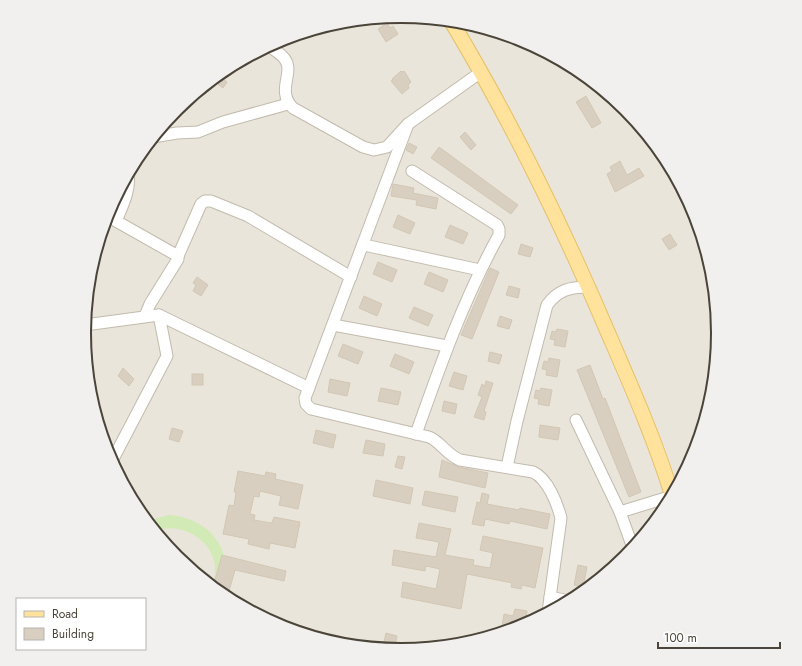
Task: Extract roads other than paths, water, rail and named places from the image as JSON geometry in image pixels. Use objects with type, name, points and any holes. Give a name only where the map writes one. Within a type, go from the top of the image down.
[{"type":"main road","points":[[455,28],[481,72],[541,184],[588,287],[659,454],[669,487]]},
{"type":"street","points":[[275,50],[284,57],[288,67],[284,90],[288,104],[363,147],[374,150],[387,147],[408,124],[481,72]]},
{"type":"street","points":[[162,135],[198,132],[223,122],[288,104]]},
{"type":"street","points":[[408,124],[305,401],[311,409],[416,434],[434,440],[451,455],[460,460],[534,472],[541,475],[558,507],[561,518],[549,605]]},
{"type":"street","points":[[412,171],[497,225],[499,229],[499,235],[480,270],[447,346],[416,434]]},
{"type":"street","points":[[127,189],[116,221],[178,256]]},
{"type":"street","points":[[145,316],[150,304],[178,259],[201,204],[205,201],[211,201],[248,216],[351,277]]},
{"type":"street","points":[[364,245],[480,270]]},
{"type":"street","points":[[508,468],[517,421],[547,305],[553,296],[564,290],[588,287]]},
{"type":"street","points":[[116,454],[167,356],[159,315]]},
{"type":"street","points":[[91,324],[159,315],[309,388]]},
{"type":"street","points":[[333,325],[447,346]]},
{"type":"street","points":[[576,420],[620,512],[631,540]]},
{"type":"street","points":[[620,512],[663,499]]},
{"type":"street","points":[[550,597],[559,599]]}]
